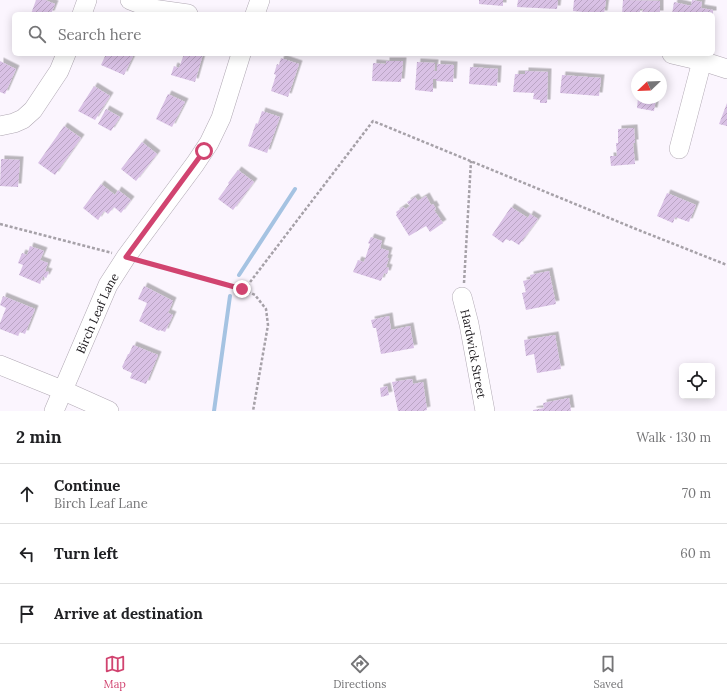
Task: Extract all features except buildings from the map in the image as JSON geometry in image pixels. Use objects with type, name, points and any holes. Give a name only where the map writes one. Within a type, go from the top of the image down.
[{"type":"street","points":[[83,12],[87,0]]},
{"type":"street","points":[[130,0],[153,9],[174,12]]},
{"type":"street","points":[[256,12],[260,0]]},
{"type":"street","points":[[0,126],[14,123],[23,119],[33,110],[59,71],[65,56]]},
{"type":"street","name":"Birch Leaf Lane","points":[[54,411],[108,285],[126,257],[196,164],[209,143],[221,118],[240,56]]},
{"type":"street","points":[[681,56],[727,69]]},
{"type":"street","points":[[679,149],[702,61]]},
{"type":"street","name":"Hardwick Street","points":[[462,297],[469,324],[485,411]]},
{"type":"street","points":[[0,365],[109,411]]},
{"type":"path","points":[[244,290],[373,121],[727,265]]},
{"type":"path","points":[[462,297],[472,161]]},
{"type":"path","points":[[0,224],[126,257],[244,290],[255,295],[266,309],[268,325],[253,411]]},
{"type":"waterway","points":[[239,275],[295,189]]},
{"type":"waterway","points":[[214,411],[230,296]]},
{"type":"route","points":[[204,151],[196,164],[126,257],[242,289]]}]
